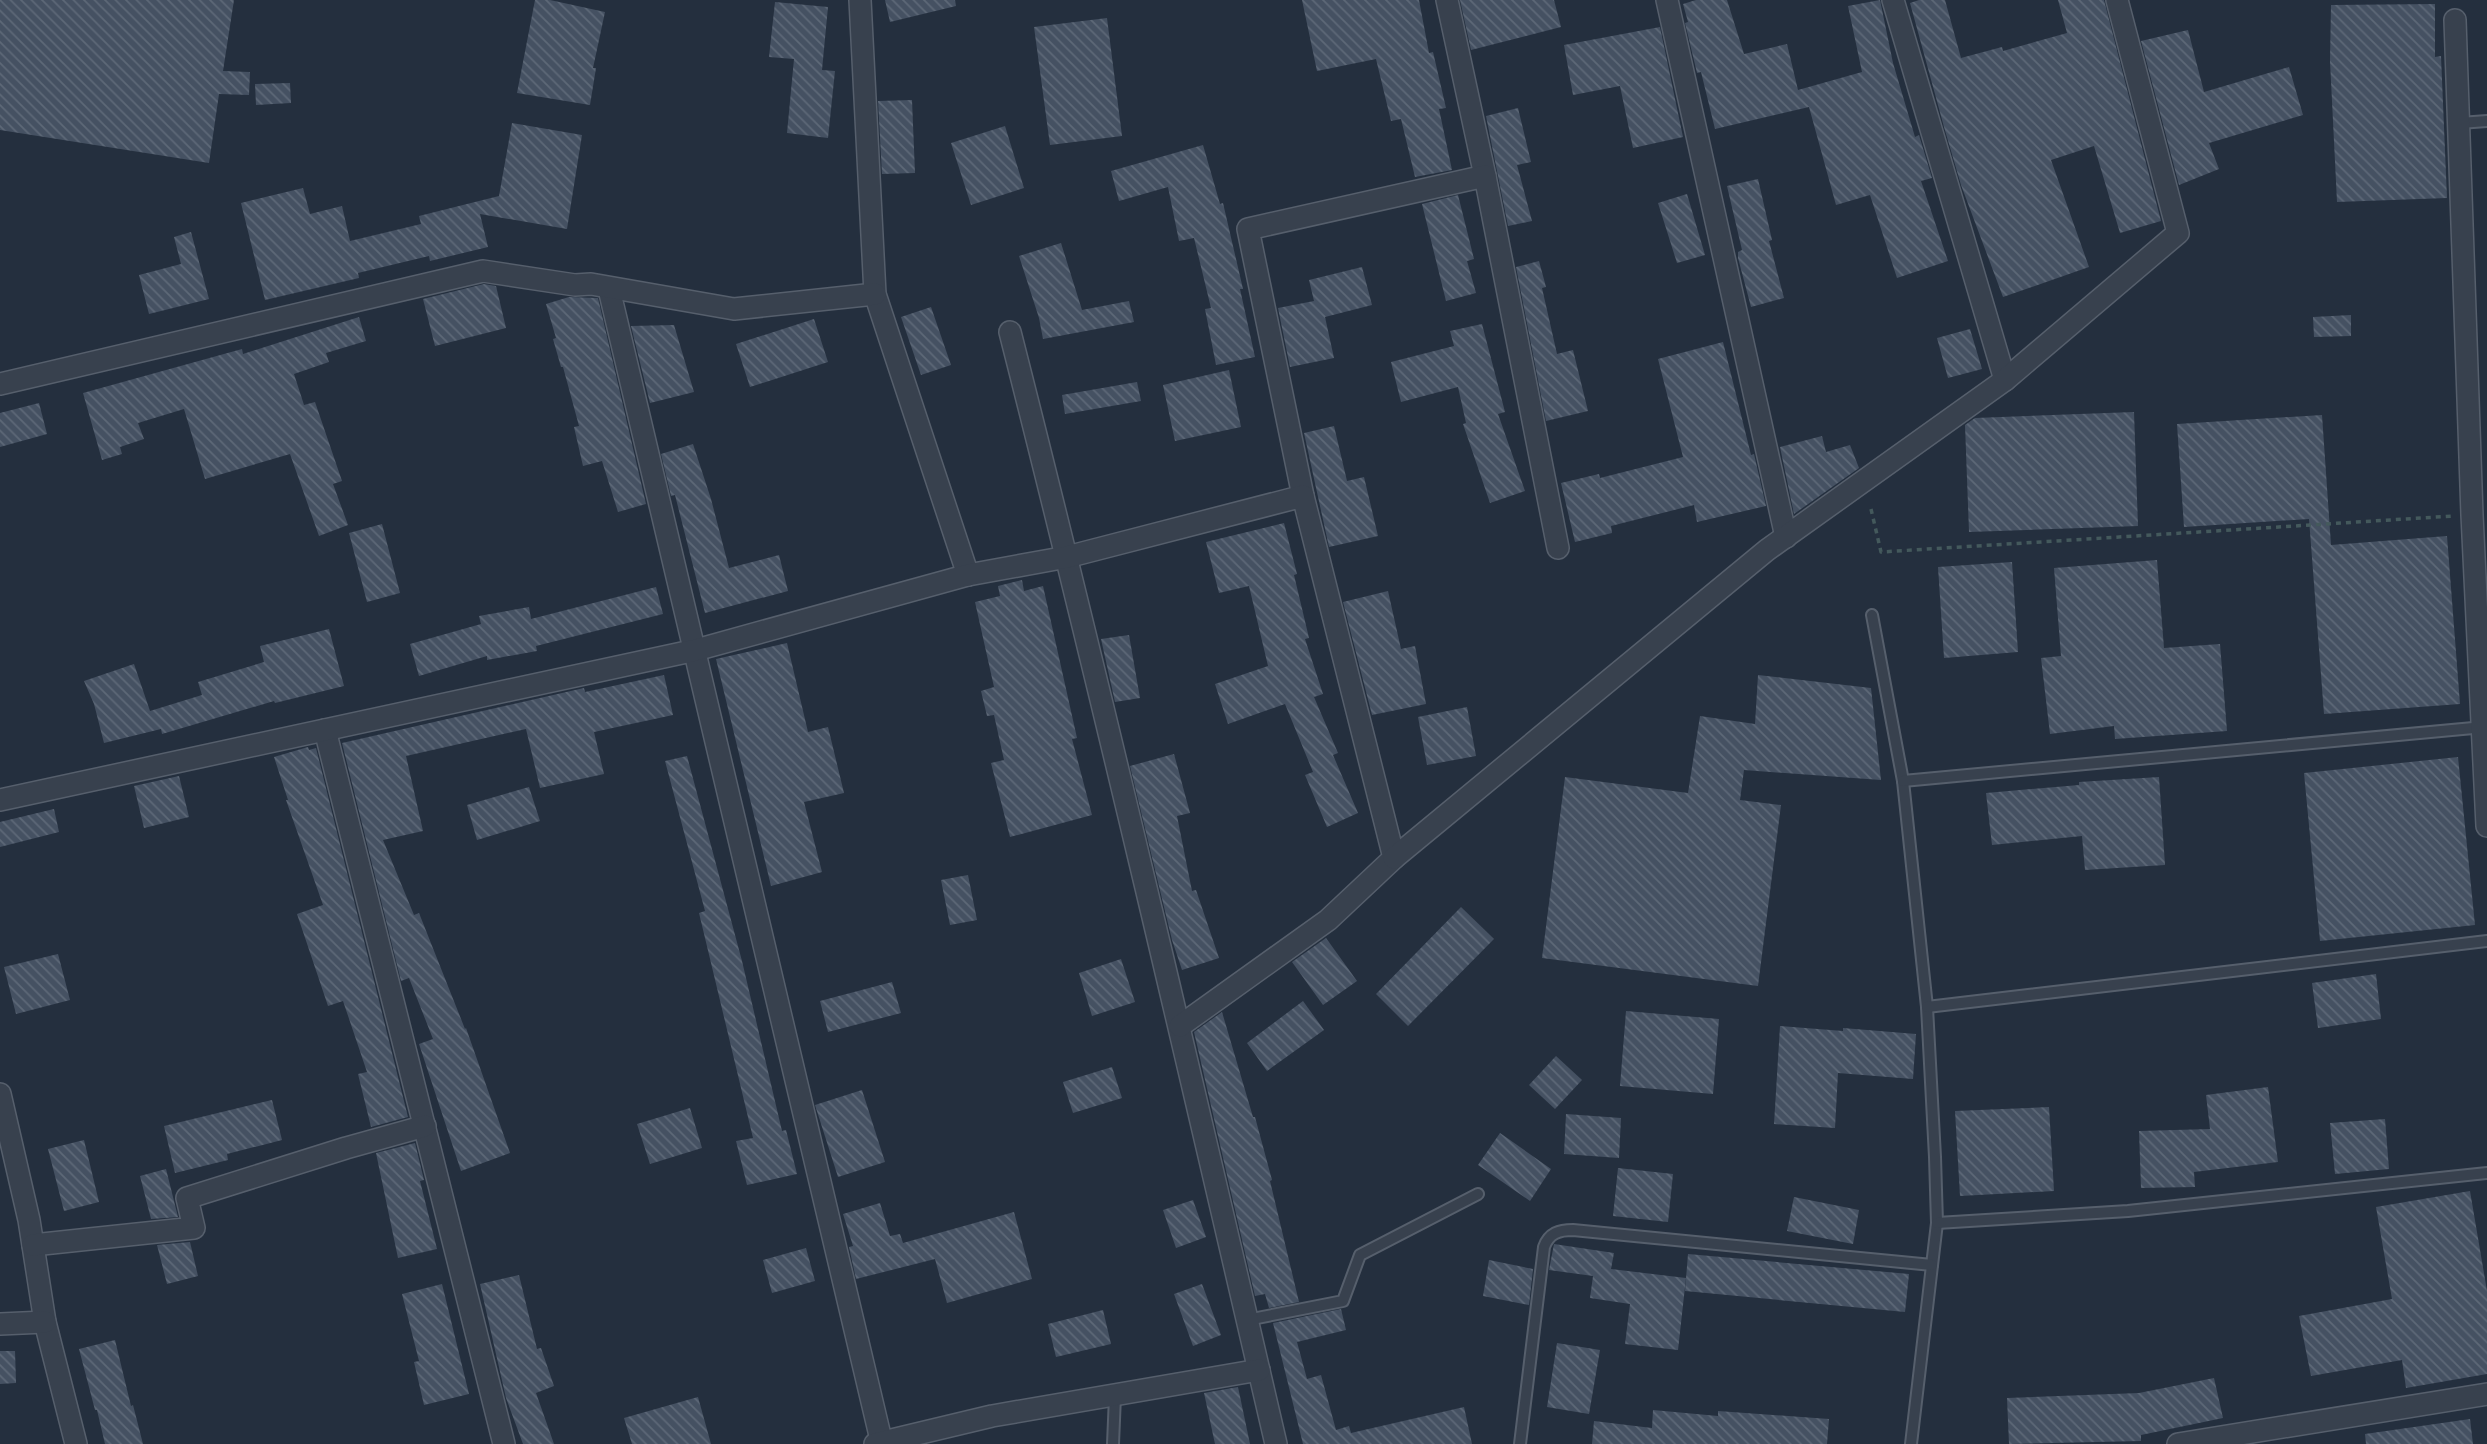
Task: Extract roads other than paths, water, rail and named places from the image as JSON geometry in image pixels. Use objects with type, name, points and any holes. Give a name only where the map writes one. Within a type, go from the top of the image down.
[{"type":"street","points":[[860,0],[875,293],[968,575]]},
{"type":"street","points":[[1447,0],[1485,176],[1558,548]]},
{"type":"street","points":[[1667,0],[1786,537]]},
{"type":"street","points":[[1893,0],[2005,380]]},
{"type":"street","points":[[1180,1026],[1328,920],[1394,858],[1786,537],[2005,380],[2178,233],[2117,0]]},
{"type":"street","points":[[2455,20],[2472,515],[2487,826]]},
{"type":"street","points":[[1394,858],[1303,496],[1248,229],[1485,176]]},
{"type":"street","points":[[0,384],[482,271],[575,285],[591,284],[734,309],[875,293]]},
{"type":"street","points":[[609,289],[696,650],[879,1443],[992,1416],[1259,1370]]},
{"type":"street","points":[[1010,332],[1180,1026],[1276,1444]]},
{"type":"street","points":[[0,800],[696,650],[968,575],[1067,557],[1303,496]]},
{"type":"street","points":[[325,730],[504,1444]]},
{"type":"street","points":[[0,1094],[33,1245],[45,1322],[76,1444]]},
{"type":"street","points":[[33,1245],[194,1228],[187,1198],[425,1126]]},
{"type":"street","points":[[0,1324],[45,1322]]},
{"type":"street","points":[[2178,1444],[2487,1394]]},
{"type":"lane","points":[[2460,123],[2487,121]]},
{"type":"lane","points":[[1872,615],[1903,782],[1927,1007],[1936,1157],[1937,1223],[1911,1444]]},
{"type":"lane","points":[[1903,782],[2484,727]]},
{"type":"lane","points":[[1927,1007],[2487,941]]},
{"type":"lane","points":[[1937,1223],[2128,1211],[2487,1173]]},
{"type":"lane","points":[[1247,1320],[1343,1301],[1360,1255],[1478,1194]]},
{"type":"lane","points":[[1520,1444],[1544,1247],[1550,1236],[1557,1232],[1573,1230],[1932,1265]]},
{"type":"lane","points":[[1113,1444],[1115,1396]]}]
